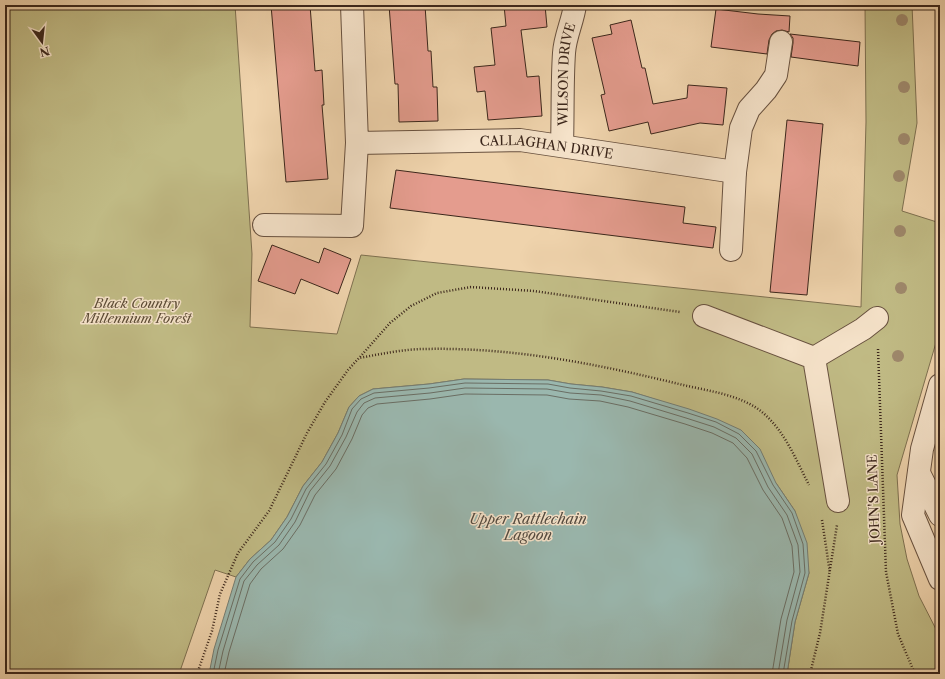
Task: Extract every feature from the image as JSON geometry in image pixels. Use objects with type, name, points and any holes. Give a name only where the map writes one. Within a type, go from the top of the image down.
[{"type":"street","points":[[264,225],[352,226],[357,143],[352,5]]},
{"type":"street","name":"WILSON DRIVE","points":[[562,145],[564,52],[567,32],[573,16],[575,5]]},
{"type":"street","points":[[731,250],[735,172],[741,128],[749,109],[766,90],[776,75],[781,42]]},
{"type":"street","name":"CALLAGHAN DRIVE","points":[[357,143],[520,140],[562,145],[735,172]]},
{"type":"street","points":[[704,316],[814,358]]},
{"type":"street","points":[[814,358],[863,329],[877,318]]},
{"type":"street","points":[[814,358],[838,501]]},
{"type":"street","points":[[940,385],[922,449],[913,515],[940,578]]},
{"type":"street","points":[[919,473],[940,514]]},
{"type":"path","points":[[197,674],[212,632],[220,594],[238,553],[269,511],[307,433],[325,402],[348,370],[390,323],[411,306],[438,293],[471,286],[534,291],[704,316]]},
{"type":"path","name":"JOHN'S LANE","points":[[877,318],[886,572],[898,634],[915,674]]},
{"type":"path","points":[[359,358],[424,349],[482,349],[544,356],[620,370],[741,400],[761,412],[780,431],[813,492]]},
{"type":"path","points":[[810,674],[820,633],[830,573],[837,528],[838,501]]},
{"type":"path","points":[[821,515],[830,573]]},
{"type":"green space","name":"Black Country Millennium Forest","points":[[5,5],[235,5],[252,254],[250,327],[337,334],[361,255],[861,307],[866,122],[865,5],[912,5],[917,123],[902,211],[940,223],[940,329],[897,475],[900,524],[907,559],[919,596],[940,637],[940,674],[787,674],[795,622],[809,573],[795,511],[776,483],[657,400],[632,392],[548,380],[464,379],[373,389],[359,396],[349,407],[338,433],[322,462],[303,486],[287,517],[271,540],[250,559],[236,577],[215,570],[179,674],[5,674]]},
{"type":"water","name":"Upper Rattlechain Lagoon","points":[[464,379],[548,380],[632,392],[689,409],[717,419],[741,430],[760,449],[776,483],[795,511],[807,543],[809,573],[795,622],[787,674],[209,674],[214,649],[236,577],[250,559],[271,540],[287,517],[303,486],[322,462],[338,433],[349,407],[359,396],[373,389]]},
{"type":"building","points":[[271,5],[310,5],[315,71],[322,70],[324,105],[322,105],[328,179],[286,182]]},
{"type":"building","points":[[389,5],[425,5],[428,51],[431,51],[433,87],[437,87],[438,121],[399,122],[398,84],[395,84]]},
{"type":"building","points":[[504,5],[545,5],[547,27],[521,30],[527,77],[539,76],[542,116],[488,120],[485,91],[477,92],[474,67],[495,65],[491,28],[506,26]]},
{"type":"building","points":[[716,9],[790,16],[789,32],[782,30],[776,31],[772,34],[769,40],[767,54],[711,47]]},
{"type":"building","points":[[631,20],[642,68],[645,68],[653,104],[687,98],[688,85],[727,88],[723,125],[700,123],[651,134],[648,122],[609,131],[601,95],[605,94],[592,38],[612,34],[610,25]]},
{"type":"building","points":[[790,34],[860,42],[858,66],[791,57],[793,38]]},
{"type":"building","points":[[787,120],[823,124],[807,295],[770,292]]},
{"type":"building","points":[[396,170],[685,207],[683,223],[716,227],[713,248],[390,208]]},
{"type":"building","points":[[272,245],[319,263],[324,248],[351,259],[338,294],[301,279],[295,294],[258,281]]}]
